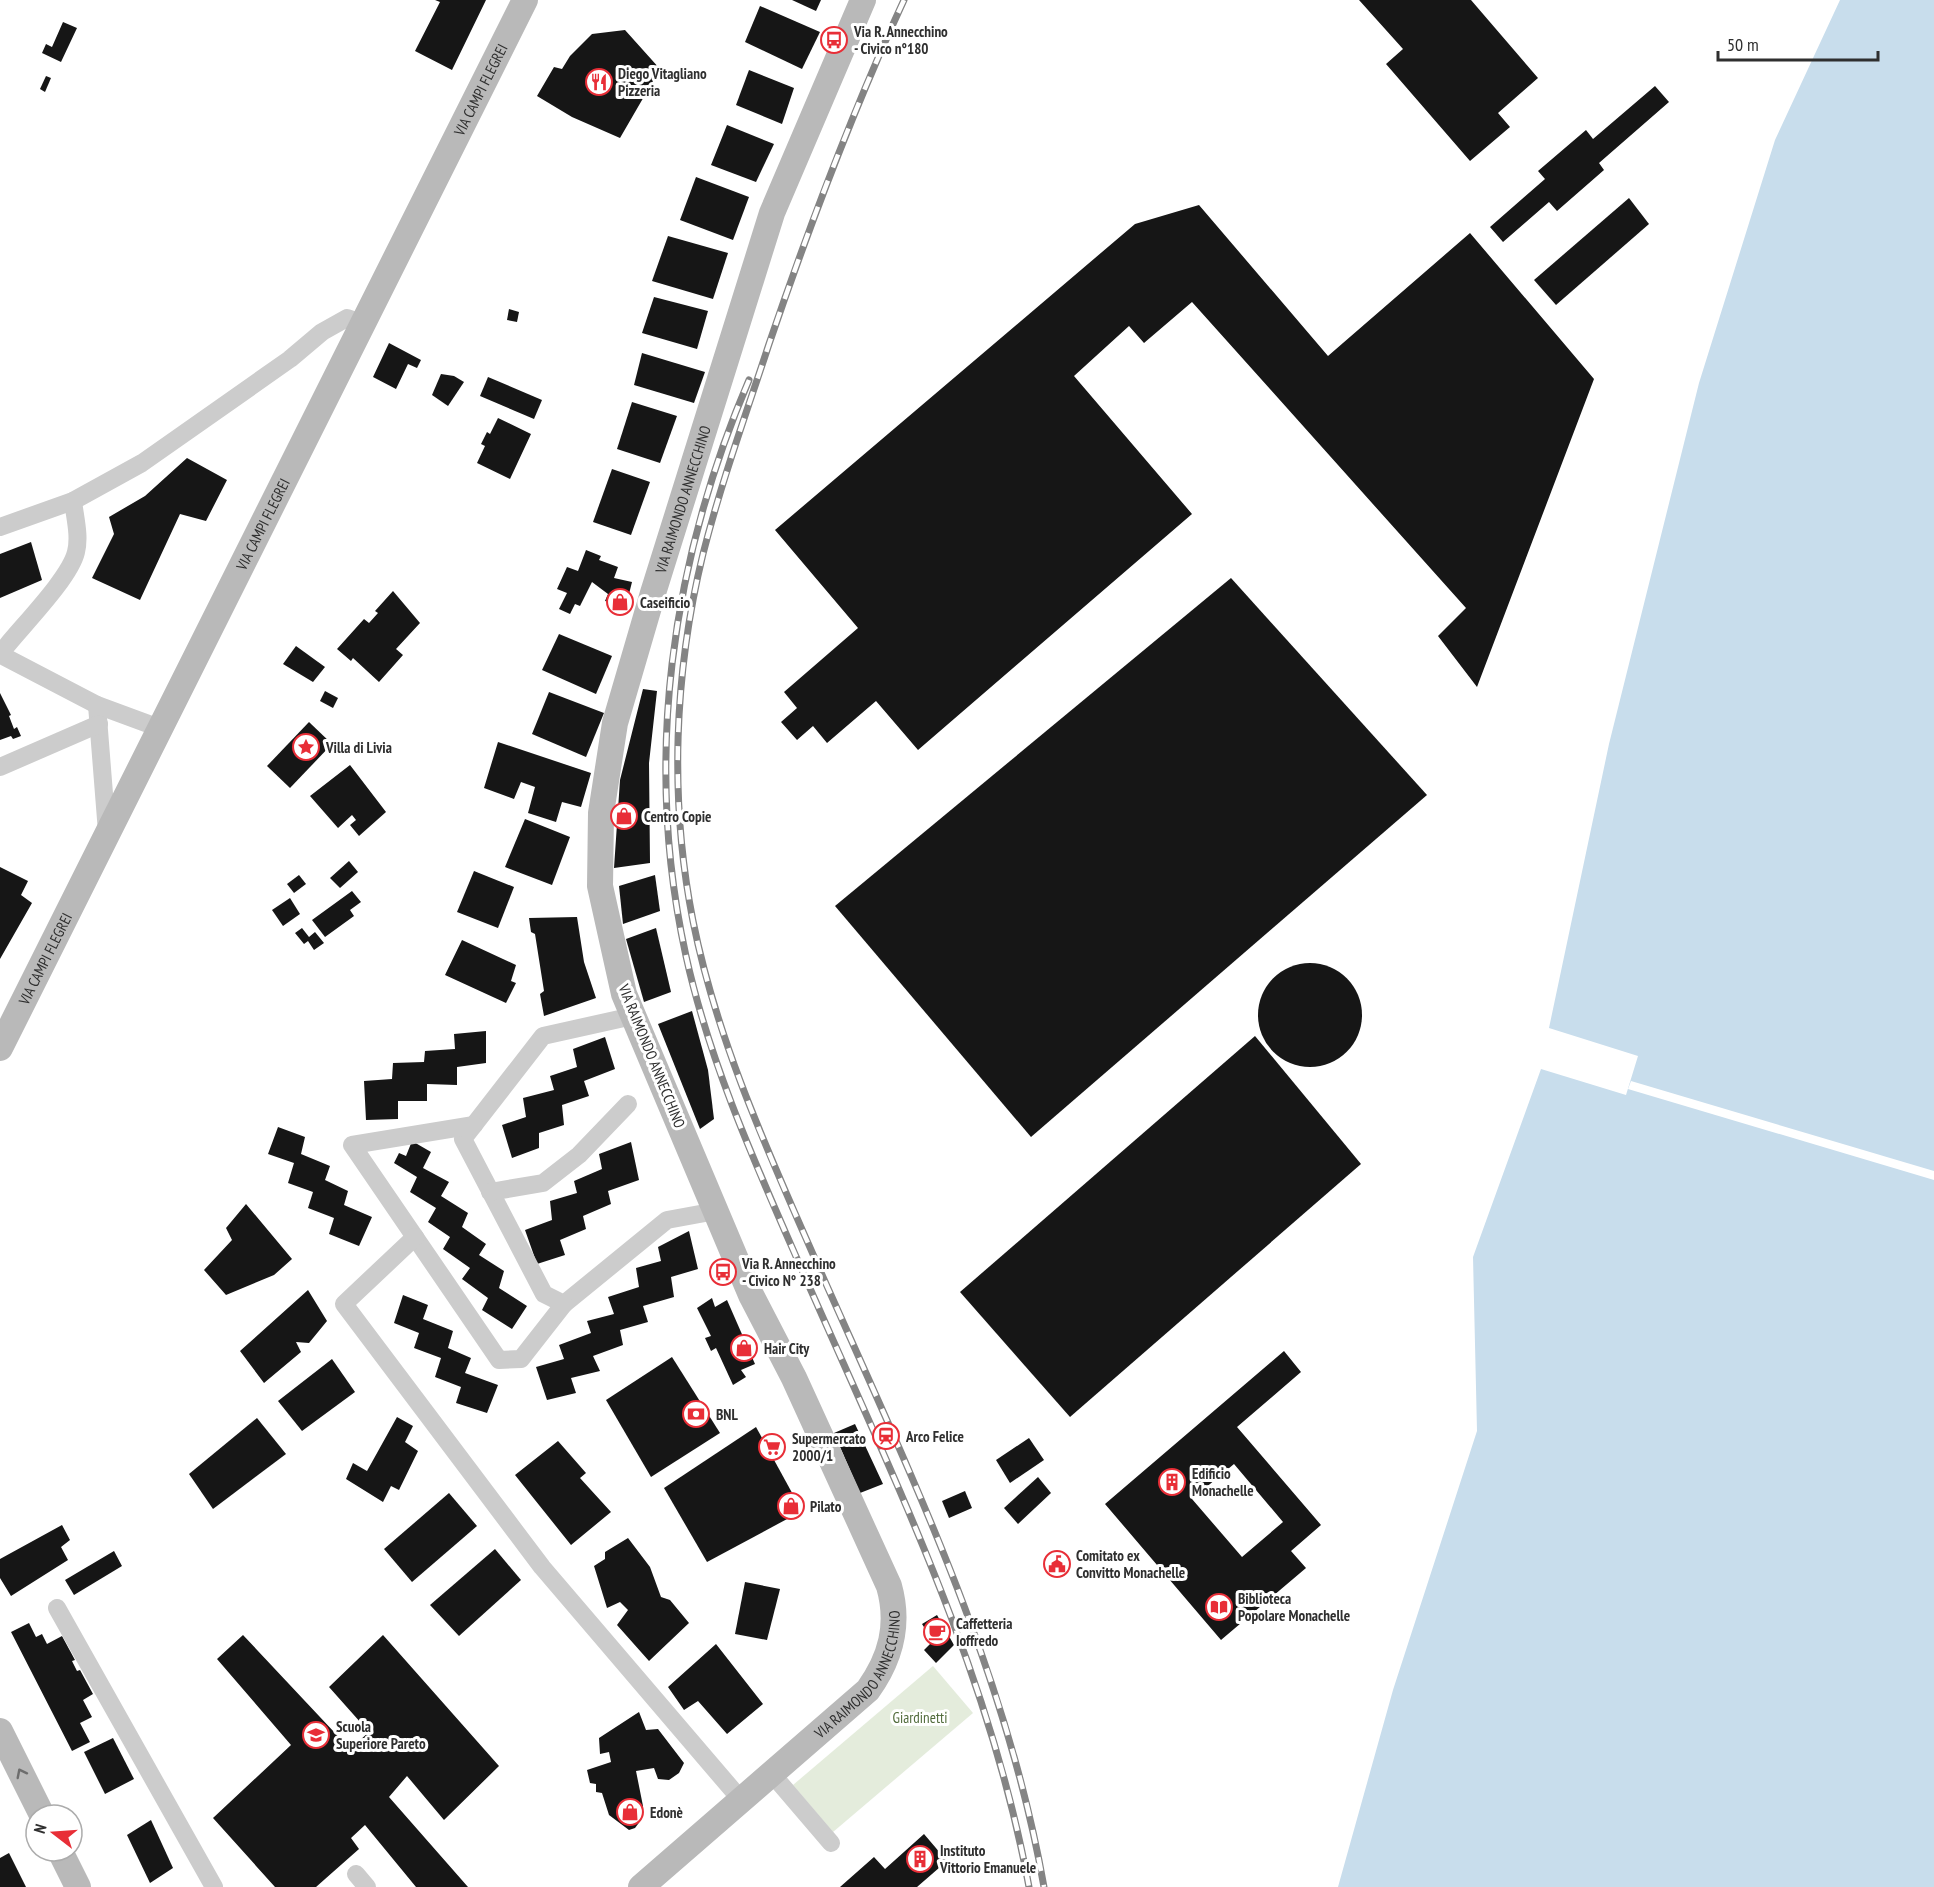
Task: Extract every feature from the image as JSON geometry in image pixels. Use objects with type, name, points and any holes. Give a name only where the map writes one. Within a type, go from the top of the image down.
[{"type":"street","name":"VIA CAMPI FLEGREI","points":[[0,1048],[162,729],[525,0]]},
{"type":"street","name":"VIA RAIMONDO ANNECCHINO","points":[[641,1887],[856,1702],[876,1678],[890,1651],[894,1604],[875,1554],[795,1378],[751,1295],[633,1016],[624,994],[600,886],[601,813],[615,723],[772,213],[863,0]]},
{"type":"street","points":[[0,527],[73,501],[152,456],[290,359],[322,332],[347,318],[364,324]]},
{"type":"street","points":[[73,501],[78,538],[76,553],[67,572],[4,649],[6,657],[97,705],[162,729]]},
{"type":"street","points":[[97,705],[107,836]]},
{"type":"street","points":[[0,767],[99,724]]},
{"type":"street","points":[[564,1304],[544,1294],[463,1139],[543,1036],[633,1016]]},
{"type":"street","points":[[490,1191],[543,1183],[579,1155],[628,1104]]},
{"type":"street","points":[[474,1125],[352,1144],[498,1360],[522,1359],[564,1304],[667,1220],[716,1211]]},
{"type":"street","points":[[415,1237],[344,1304],[542,1567],[742,1801]]},
{"type":"street","points":[[57,1608],[214,1887]]},
{"type":"street","points":[[0,1731],[36,1803]]},
{"type":"street","points":[[772,1774],[831,1844]]},
{"type":"street","points":[[66,1863],[78,1887]]},
{"type":"green space","name":"Giardinetti","points":[[933,1666],[973,1713],[833,1832],[793,1785]]},
{"type":"water","points":[[1840,0],[1934,0],[1934,1887],[1338,1887],[1393,1690],[1477,1431],[1473,1257],[1541,1069],[1626,1095],[1638,1056],[1549,1028],[1609,744],[1699,383],[1775,140]]},
{"type":"pier","points":[[1631,1081],[1934,1171],[1934,1180],[1628,1089]]},
{"type":"building","points":[[435,0],[486,0],[452,70],[415,51],[440,2]]},
{"type":"building","points":[[792,0],[821,0],[816,11]]},
{"type":"building","points":[[1359,0],[1471,0],[1538,78],[1498,113],[1510,127],[1470,161],[1386,64],[1403,49]]},
{"type":"building","points":[[760,6],[820,32],[802,69],[745,42]]},
{"type":"building","points":[[63,22],[77,28],[61,62],[42,53],[46,44],[52,47]]},
{"type":"building","name":"Diego Vitagliano Pizzeria","points":[[625,30],[660,69],[620,138],[572,117],[537,96],[554,67],[562,69],[570,56],[592,34]]},
{"type":"building","points":[[749,70],[794,88],[782,124],[736,105]]},
{"type":"building","points":[[46,76],[51,78],[45,92],[40,89]]},
{"type":"building","points":[[1655,86],[1669,102],[1599,163],[1604,170],[1557,211],[1549,202],[1503,242],[1490,227],[1545,179],[1538,171],[1586,130],[1593,139]]},
{"type":"building","points":[[727,125],[774,144],[756,182],[711,165]]},
{"type":"building","points":[[696,177],[749,197],[733,240],[680,220]]},
{"type":"building","points":[[1629,198],[1649,224],[1556,305],[1534,280]]},
{"type":"building","points":[[1199,205],[1328,356],[1470,233],[1594,379],[1477,687],[1438,636],[1466,608],[1192,302],[1144,343],[1129,326],[1074,376],[1192,514],[918,750],[876,701],[827,743],[813,726],[797,740],[781,722],[797,708],[784,692],[858,628],[775,530],[1135,224]]},
{"type":"building","points":[[668,236],[728,253],[713,299],[652,281]]},
{"type":"building","points":[[654,297],[708,311],[697,349],[642,333]]},
{"type":"building","points":[[509,309],[519,312],[517,322],[507,320]]},
{"type":"building","points":[[389,343],[421,360],[417,368],[408,364],[396,389],[373,377]]},
{"type":"building","points":[[642,353],[705,372],[694,403],[634,385]]},
{"type":"building","points":[[441,374],[454,376],[464,382],[448,406],[432,395]]},
{"type":"building","points":[[488,377],[542,400],[534,419],[480,396]]},
{"type":"building","points":[[632,402],[677,416],[660,463],[617,449]]},
{"type":"building","points":[[498,418],[531,434],[510,479],[477,463],[485,446],[481,444],[487,432],[490,434]]},
{"type":"building","points":[[187,458],[227,480],[206,521],[180,514],[140,600],[92,578],[114,534],[109,517],[145,496]]},
{"type":"building","points":[[612,469],[650,482],[631,535],[593,522]]},
{"type":"building","points":[[31,542],[42,580],[0,598],[0,554]]},
{"type":"building","points":[[586,550],[601,556],[599,560],[618,567],[614,578],[632,582],[626,606],[605,601],[608,594],[592,582],[580,606],[575,604],[570,614],[559,609],[567,593],[557,589],[567,567],[578,571]]},
{"type":"building","points":[[1231,578],[1427,795],[1031,1137],[835,906]]},
{"type":"building","points":[[393,591],[420,623],[396,649],[403,655],[379,682],[353,658],[351,661],[337,649],[364,619],[369,623],[378,613],[375,611]]},
{"type":"building","points":[[559,634],[612,656],[596,694],[542,670]]},
{"type":"building","points":[[296,646],[325,667],[313,682],[283,664]]},
{"type":"building","points":[[643,689],[657,691],[649,763],[650,863],[614,868],[620,780]]},
{"type":"building","points":[[325,691],[338,698],[333,708],[320,701]]},
{"type":"building","points":[[549,692],[604,713],[586,757],[532,734]]},
{"type":"building","points":[[0,693],[11,715],[9,716],[14,729],[17,727],[21,736],[13,739],[11,736],[0,740]]},
{"type":"building","points":[[309,722],[332,744],[290,788],[267,766]]},
{"type":"building","points":[[498,742],[591,773],[581,807],[562,802],[556,822],[528,813],[535,787],[521,782],[514,799],[484,788]]},
{"type":"building","points":[[350,765],[386,812],[359,836],[350,825],[356,820],[352,815],[338,828],[310,796]]},
{"type":"building","points":[[525,819],[570,837],[552,885],[505,867]]},
{"type":"building","points":[[349,861],[358,872],[340,888],[330,878]]},
{"type":"building","points":[[0,867],[28,881],[21,895],[32,903],[0,959]]},
{"type":"building","points":[[474,871],[514,887],[498,928],[457,912]]},
{"type":"building","points":[[299,875],[306,884],[294,893],[287,884]]},
{"type":"building","points":[[655,875],[660,911],[623,924],[619,886]]},
{"type":"building","points":[[352,891],[361,902],[350,910],[354,916],[325,937],[312,920]]},
{"type":"building","points":[[290,898],[300,914],[283,926],[272,910]]},
{"type":"building","points":[[577,917],[584,962],[596,998],[544,1016],[540,994],[544,991],[535,934],[531,932],[529,918]]},
{"type":"building","points":[[302,928],[309,937],[315,932],[324,943],[314,950],[308,941],[304,944],[295,933]]},
{"type":"building","points":[[656,928],[671,992],[644,1002],[626,939]]},
{"type":"building","points":[[462,940],[516,965],[511,981],[516,983],[506,1003],[445,975]]},
{"type":"building","points":[[1310,963],[1330,967],[1339,972],[1353,986],[1358,995],[1362,1015],[1358,1035],[1353,1044],[1339,1058],[1330,1063],[1310,1067],[1290,1063],[1281,1058],[1267,1044],[1262,1035],[1258,1015],[1262,995],[1267,986],[1281,972],[1290,967]]},
{"type":"building","points":[[692,1011],[708,1070],[714,1119],[700,1129],[658,1024]]},
{"type":"building","points":[[486,1031],[486,1063],[457,1067],[457,1085],[427,1084],[427,1101],[398,1101],[398,1119],[366,1120],[364,1081],[392,1079],[393,1063],[424,1062],[425,1051],[455,1049],[454,1034]]},
{"type":"building","points":[[1255,1036],[1361,1164],[1070,1417],[960,1292]]},
{"type":"building","points":[[605,1037],[615,1069],[584,1081],[589,1096],[562,1105],[564,1125],[539,1133],[539,1148],[512,1158],[502,1125],[526,1117],[523,1098],[554,1090],[550,1076],[577,1067],[573,1049]]},
{"type":"building","points":[[278,1127],[305,1137],[301,1154],[330,1166],[325,1180],[348,1191],[344,1205],[372,1217],[359,1246],[329,1234],[334,1218],[308,1208],[313,1192],[288,1183],[294,1163],[268,1154]]},
{"type":"building","points":[[412,1141],[431,1152],[423,1168],[449,1182],[441,1196],[468,1213],[462,1227],[486,1244],[479,1255],[504,1271],[499,1288],[527,1306],[512,1329],[482,1310],[488,1298],[462,1279],[470,1268],[443,1249],[450,1237],[428,1222],[436,1208],[410,1192],[417,1177],[394,1163],[399,1153],[406,1156]]},
{"type":"building","points":[[631,1142],[639,1180],[608,1191],[611,1204],[583,1216],[586,1229],[560,1240],[565,1255],[537,1264],[525,1230],[552,1220],[550,1201],[577,1193],[574,1181],[602,1169],[599,1154]]},
{"type":"building","points":[[246,1204],[292,1259],[274,1275],[226,1295],[204,1270],[232,1240],[226,1228]]},
{"type":"building","points":[[689,1231],[698,1269],[671,1277],[674,1297],[643,1306],[648,1322],[620,1330],[623,1345],[593,1356],[600,1371],[571,1378],[576,1393],[547,1400],[536,1367],[564,1359],[559,1345],[591,1333],[587,1321],[614,1314],[608,1297],[639,1287],[636,1268],[661,1261],[658,1247]]},
{"type":"building","points":[[308,1290],[327,1321],[309,1343],[296,1342],[301,1352],[264,1383],[240,1351]]},
{"type":"building","points":[[403,1295],[428,1305],[423,1319],[453,1331],[448,1348],[471,1358],[465,1373],[498,1385],[487,1413],[456,1403],[461,1387],[435,1377],[441,1358],[414,1348],[419,1333],[394,1323]]},
{"type":"building","points":[[712,1298],[715,1307],[727,1300],[755,1364],[741,1370],[746,1377],[733,1385],[716,1348],[711,1351],[705,1338],[711,1336],[697,1308]]},
{"type":"building","name":"Edificio Monachelle","points":[[1284,1351],[1301,1372],[1237,1427],[1321,1525],[1291,1551],[1306,1568],[1221,1640],[1105,1504]],"holes":[[[1234,1464],[1283,1522],[1242,1557],[1192,1499]]]},
{"type":"building","points":[[672,1357],[720,1433],[651,1477],[606,1400]]},
{"type":"building","points":[[332,1359],[355,1392],[302,1431],[278,1401]]},
{"type":"building","points":[[397,1417],[413,1426],[405,1442],[418,1451],[399,1490],[391,1486],[383,1502],[346,1479],[353,1463],[367,1471]]},
{"type":"building","points":[[257,1418],[286,1454],[213,1509],[189,1474]]},
{"type":"building","points":[[855,1424],[883,1484],[860,1493],[834,1433]]},
{"type":"building","points":[[756,1427],[802,1511],[707,1562],[664,1488]]},
{"type":"building","points":[[1029,1438],[1044,1460],[1010,1483],[996,1460]]},
{"type":"building","points":[[558,1441],[586,1473],[580,1478],[611,1512],[571,1545],[515,1475]]},
{"type":"building","points":[[1038,1477],[1051,1493],[1018,1524],[1004,1508]]},
{"type":"building","points":[[965,1491],[972,1508],[949,1518],[942,1501]]},
{"type":"building","points":[[449,1493],[477,1526],[412,1582],[384,1549]]},
{"type":"building","points":[[62,1525],[70,1540],[61,1547],[68,1560],[11,1596],[0,1578],[0,1559]]},
{"type":"building","points":[[628,1538],[650,1567],[661,1597],[670,1600],[689,1623],[649,1661],[617,1625],[628,1610],[620,1602],[607,1608],[594,1566],[605,1559],[605,1552]]},
{"type":"building","points":[[495,1549],[521,1580],[459,1636],[430,1605]]},
{"type":"building","points":[[114,1551],[122,1566],[74,1595],[65,1580]]},
{"type":"building","points":[[745,1582],[780,1589],[767,1640],[735,1634]]},
{"type":"building","name":"Caffetteria Ioffredo","points":[[937,1615],[954,1645],[936,1663],[924,1650],[933,1641],[922,1624]]},
{"type":"building","points":[[29,1623],[36,1637],[42,1634],[47,1644],[62,1636],[75,1660],[72,1661],[77,1671],[80,1670],[93,1694],[83,1700],[92,1717],[80,1723],[90,1742],[72,1751],[11,1632]]},
{"type":"building","points":[[243,1635],[350,1749],[369,1732],[329,1687],[383,1635],[499,1766],[444,1820],[407,1776],[389,1797],[468,1887],[416,1887],[365,1825],[351,1838],[359,1849],[316,1887],[275,1887],[213,1818],[291,1745],[217,1659]]},
{"type":"building","points":[[716,1644],[763,1704],[727,1734],[698,1701],[684,1710],[668,1687]]},
{"type":"building","points":[[639,1712],[646,1730],[658,1729],[684,1763],[679,1773],[669,1780],[658,1779],[654,1768],[636,1771],[643,1806],[641,1820],[635,1828],[629,1830],[609,1815],[602,1793],[596,1792],[596,1784],[590,1783],[587,1770],[611,1762],[609,1752],[600,1754],[599,1738]]},
{"type":"building","points":[[113,1738],[134,1779],[105,1794],[84,1752]]},
{"type":"building","points":[[151,1820],[173,1868],[150,1883],[127,1835]]},
{"type":"building","name":"Instituto Vittorio Emanuele","points":[[924,1834],[947,1861],[917,1887],[840,1887],[874,1857],[885,1869]]},
{"type":"building","points":[[9,1853],[26,1887],[0,1887],[0,1858]]},
{"type":"railway","points":[[904,0],[849,127],[816,213],[769,344],[710,527],[693,599],[681,691],[678,737],[680,829],[693,921],[703,966],[730,1054],[782,1184],[951,1571],[980,1648],[1005,1727],[1027,1806],[1044,1887]]},
{"type":"railway","points":[[749,380],[722,449],[700,519],[683,591],[672,663],[666,736],[667,809],[673,883],[686,956],[707,1034],[734,1111],[900,1491],[962,1646],[989,1725],[1011,1805],[1029,1887]]},
{"type":"place","name":"Via R. Annecchino - Civico n°180","points":[[834,40]]},
{"type":"place","name":"Diego Vitagliano Pizzeria","points":[[599,82]]},
{"type":"place","name":"Caseificio","points":[[620,602]]},
{"type":"place","name":"Villa di Livia","points":[[306,747]]},
{"type":"place","name":"Centro Copie","points":[[624,816]]},
{"type":"place","name":"Via R. Annecchino - Civico N° 238","points":[[723,1272]]},
{"type":"place","name":"Hair City","points":[[744,1348]]},
{"type":"place","name":"BNL","points":[[696,1414]]},
{"type":"place","name":"Arco Felice","points":[[886,1436]]},
{"type":"place","name":"Supermercato 2000/1","points":[[772,1447]]},
{"type":"place","name":"Edificio Monachelle","points":[[1172,1482]]},
{"type":"place","name":"Pilato","points":[[791,1506]]},
{"type":"place","name":"Comitato ex Convitto Monachelle","points":[[1057,1564]]},
{"type":"place","name":"Biblioteca Popolare Monachelle","points":[[1219,1607]]},
{"type":"place","name":"Caffetteria Ioffredo","points":[[937,1632]]},
{"type":"place","name":"Scuola Superiore Pareto","points":[[316,1735]]},
{"type":"place","name":"Edonè","points":[[630,1812]]},
{"type":"place","name":"Instituto Vittorio Emanuele","points":[[920,1859]]}]
